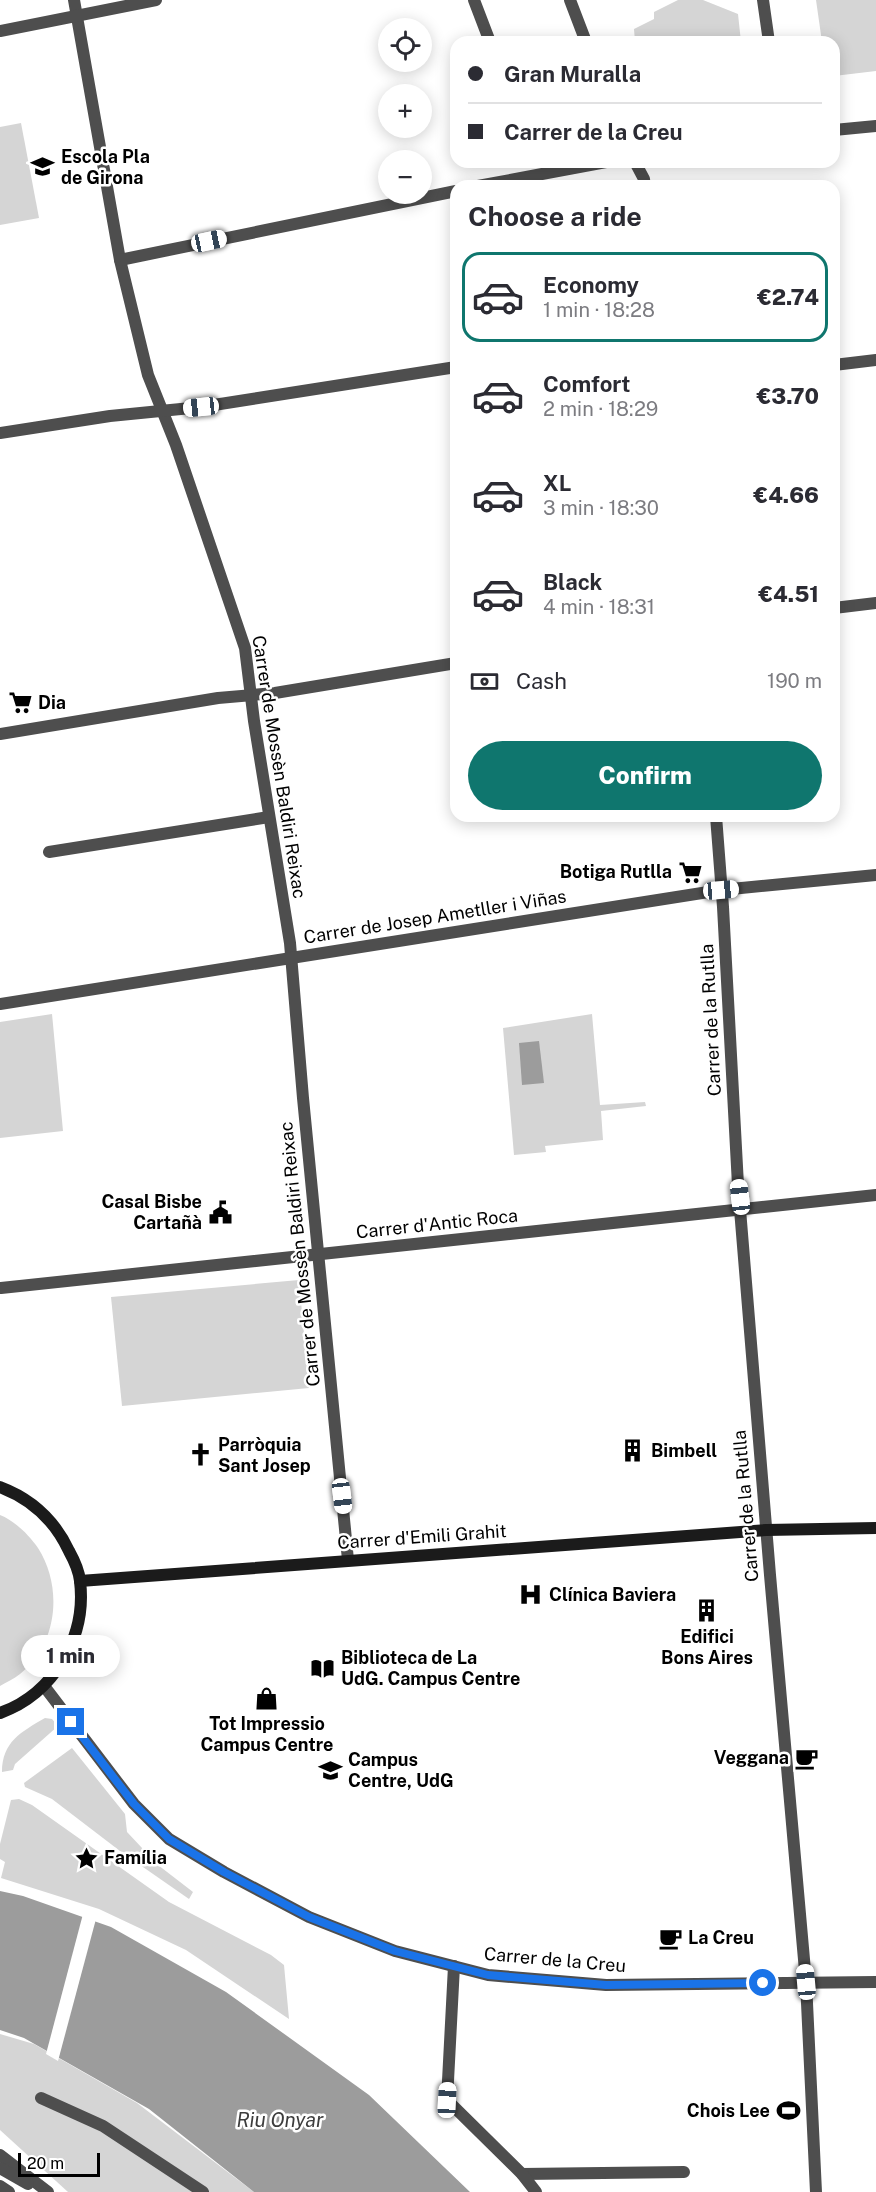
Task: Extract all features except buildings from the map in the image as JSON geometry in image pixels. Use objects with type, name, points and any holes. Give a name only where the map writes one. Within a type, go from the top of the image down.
[{"type":"main road","points":[[0,1487],[14,1492],[49,1519],[63,1538],[80,1581],[80,1606],[76,1630],[59,1668],[44,1686],[27,1700],[0,1713]]},
{"type":"main road","name":"Carrer d'Emili Grahit","points":[[80,1581],[766,1530],[876,1528]]},
{"type":"street","name":"Carrer de Mossèn Baldiri Reixac","points":[[74,0],[120,260],[148,375],[163,411],[244,648],[288,930],[348,1560]]},
{"type":"street","points":[[0,32],[156,0]]},
{"type":"street","points":[[474,0],[488,36]]},
{"type":"street","points":[[570,0],[584,36]]},
{"type":"street","points":[[763,0],[768,36]]},
{"type":"street","points":[[840,129],[876,126]]},
{"type":"street","points":[[510,180],[574,168]]},
{"type":"street","points":[[120,260],[450,191]]},
{"type":"street","points":[[840,364],[876,360]]},
{"type":"street","points":[[0,433],[110,416],[201,407],[450,368]]},
{"type":"street","points":[[840,607],[876,603]]},
{"type":"street","points":[[0,734],[218,698],[450,664]]},
{"type":"street","points":[[48,852],[269,817]]},
{"type":"street","name":"Carrer de la Rutlla","points":[[716,822],[741,1209],[766,1530],[806,1982],[816,2192]]},
{"type":"street","name":"Carrer de Josep Ametller i Viñas","points":[[0,1004],[721,890],[876,875]]},
{"type":"street","name":"Carrer d'Antic Roca","points":[[1,1288],[876,1195]]},
{"type":"street","name":"Carrer de la Creu","points":[[44,1686],[134,1804],[169,1839],[224,1872],[309,1917],[395,1951],[488,1975],[606,1985],[876,1982]]},
{"type":"street","points":[[454,1966],[447,2100],[522,2174],[536,2192]]},
{"type":"street","points":[[41,2098],[103,2126],[203,2192]]},
{"type":"street","points":[[0,2155],[48,2192]]},
{"type":"street","points":[[0,2168],[42,2192]]},
{"type":"street","points":[[522,2174],[684,2172]]},
{"type":"street","points":[[0,2186],[9,2192]]},
{"type":"shaded area","points":[[678,0],[703,0],[738,14],[740,36],[635,36],[634,29],[654,19],[654,12]]},
{"type":"shaded area","points":[[816,0],[876,0],[876,71],[840,75],[840,36],[821,36]]},
{"type":"shaded area","points":[[21,123],[39,218],[0,225],[0,127]]},
{"type":"shaded area","points":[[52,1014],[63,1131],[0,1138],[0,1022]]},
{"type":"shaded area","points":[[592,1014],[600,1105],[645,1102],[646,1106],[601,1111],[603,1140],[545,1146],[546,1152],[514,1155],[503,1028]]},
{"type":"shaded area","points":[[299,1280],[309,1388],[122,1406],[111,1297]]},
{"type":"shaded area","points":[[0,1515],[21,1529],[38,1548],[51,1580],[53,1614],[49,1631],[33,1662],[20,1674],[0,1686]]},
{"type":"shaded area","points":[[45,1718],[52,1719],[58,1726],[15,1764],[13,1770],[2,1772],[5,1753],[9,1745],[21,1733]]},
{"type":"shaded area","points":[[72,1748],[125,1814],[127,1832],[158,1865],[193,1892],[189,1899],[120,1851],[52,1799],[25,1787],[24,1783]]},
{"type":"shaded area","points":[[19,1799],[32,1805],[169,1902],[271,1955],[284,1965],[289,2019],[186,1950],[99,1909],[1,1878],[5,1862],[0,1859],[0,1844],[11,1800]]},
{"type":"shaded area","points":[[0,2034],[34,2044],[137,2103],[254,2192],[68,2192],[0,2130]]},
{"type":"water","points":[[539,1041],[544,1083],[522,1085],[519,1043]]},
{"type":"water","name":"Riu Onyar","points":[[0,1891],[23,1896],[111,1927],[226,1992],[369,2095],[470,2192],[254,2192],[149,2109],[24,2038],[0,2030]]},
{"type":"pier","points":[[83,1914],[96,1919],[58,2061],[46,2054]]},
{"type":"place","name":"Escola Pla de Girona","points":[[43,167]]},
{"type":"place","name":"Dia","points":[[20,703]]},
{"type":"place","name":"Botiga Rutlla","points":[[690,872]]},
{"type":"place","name":"Casal Bisbe Cartañà","points":[[220,1212]]},
{"type":"place","name":"Bimbell","points":[[633,1451]]},
{"type":"place","name":"Parròquia Sant Josep","points":[[200,1455]]},
{"type":"place","name":"Clínica Baviera","points":[[531,1595]]},
{"type":"place","name":"Edifici Bons Aires","points":[[707,1611]]},
{"type":"place","name":"Biblioteca de La UdG. Campus Centre","points":[[323,1668]]},
{"type":"place","name":"Tot Impressio Campus Centre","points":[[267,1698]]},
{"type":"place","name":"Veggana","points":[[807,1758]]},
{"type":"place","name":"Campus Centre, UdG","points":[[330,1770]]},
{"type":"place","name":"Família","points":[[86,1858]]},
{"type":"place","name":"La Creu","points":[[670,1938]]},
{"type":"place","name":"Chois Lee","points":[[788,2111]]},
{"type":"route","points":[[71,1722],[134,1804],[169,1839],[224,1872],[309,1917],[395,1951],[488,1975],[606,1985],[763,1983]]}]
